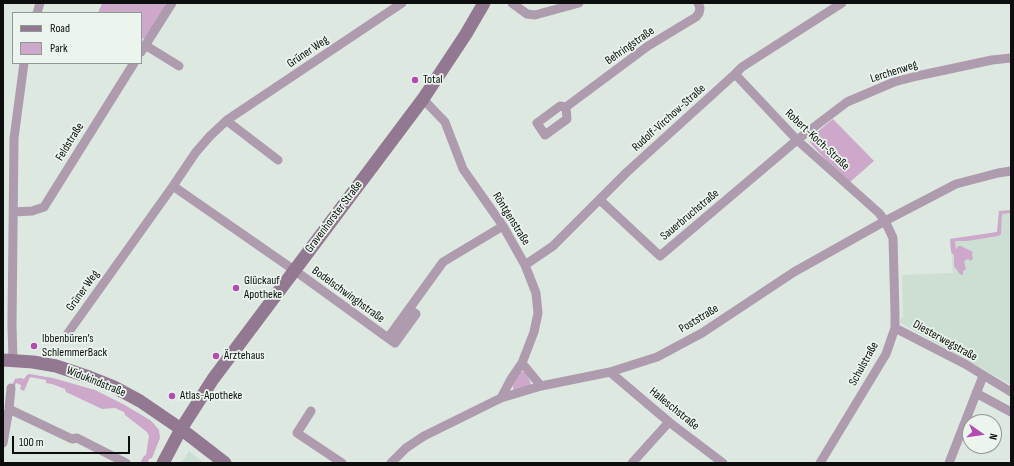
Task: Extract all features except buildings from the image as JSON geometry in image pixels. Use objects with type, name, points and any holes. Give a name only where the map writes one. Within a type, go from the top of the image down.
[{"type":"main road","name":"Gravenhorster Straße","points":[[163,463],[181,429],[213,379],[423,99],[462,40],[484,3]]},
{"type":"main road","name":"Widukindstraße","points":[[8,360],[56,366],[114,387],[140,401],[181,429],[225,463]]},
{"type":"street","points":[[172,3],[143,48],[179,66]]},
{"type":"street","name":"Grüner Weg","points":[[68,333],[196,152],[210,136],[227,121],[402,3]]},
{"type":"street","points":[[512,3],[527,14],[535,15],[579,3]]},
{"type":"street","name":"Behringstraße","points":[[566,107],[648,46],[696,17],[700,8],[698,3]]},
{"type":"street","name":"Rudolf-Virchow-Straße","points":[[525,265],[553,246],[627,172],[742,67],[842,3]]},
{"type":"street","name":"Lerchenweg","points":[[797,140],[847,102],[894,82],[992,60],[1011,58]]},
{"type":"street","points":[[8,360],[12,326],[14,138],[24,64]]},
{"type":"street","name":"Feldstraße","points":[[14,212],[32,211],[44,207],[133,64]]},
{"type":"street","name":"Robert-Koch-Straße","points":[[735,74],[797,140],[879,213],[885,221]]},
{"type":"street","name":"Röntgenstraße","points":[[423,99],[445,122],[464,169],[503,226],[525,265],[536,293],[538,313],[534,332],[522,363],[511,379],[501,398]]},
{"type":"street","points":[[227,121],[278,160]]},
{"type":"street","name":"Sauerbruchstraße","points":[[600,200],[660,256],[797,140]]},
{"type":"street","name":"Poststraße","points":[[391,463],[406,448],[420,439],[501,398],[541,386],[610,372],[657,357],[702,333],[794,272],[885,221],[956,184],[1011,171]]},
{"type":"street","points":[[173,186],[294,270]]},
{"type":"street","name":"Schulstraße","points":[[820,463],[886,354],[895,328],[896,313],[893,238],[885,221]]},
{"type":"street","name":"Bodelschwinghstraße","points":[[294,270],[388,338],[442,262],[503,226]]},
{"type":"street","name":"Diesterwegstraße","points":[[895,328],[965,364],[1011,392]]},
{"type":"street","points":[[522,363],[541,386]]},
{"type":"street","name":"Halleschstraße","points":[[610,372],[669,422],[723,463]]},
{"type":"street","points":[[949,463],[983,376]]},
{"type":"street","points":[[3,443],[11,388]]},
{"type":"street","points":[[976,393],[1011,412]]},
{"type":"street","points":[[8,409],[72,439],[77,438],[126,463]]},
{"type":"street","points":[[311,411],[297,433],[342,463]]},
{"type":"street","points":[[632,463],[669,422]]},
{"type":"shaded area","points":[[1011,210],[1011,385],[906,326],[901,323],[900,320],[903,316],[902,275],[953,273],[950,239],[997,232],[999,211]]},
{"type":"shaded area","points":[[189,451],[204,463],[181,463]]},
{"type":"green space","points":[[102,3],[162,3],[167,5],[145,39],[142,38],[142,12],[98,12]]},
{"type":"green space","points":[[833,119],[874,161],[850,182],[842,177],[810,142],[812,136]]},
{"type":"green space","points":[[1011,210],[1011,213],[1002,214],[1001,234],[998,236],[967,241],[955,241],[956,250],[958,246],[961,246],[973,252],[973,259],[970,261],[968,259],[964,261],[966,269],[963,271],[963,275],[960,274],[954,266],[954,255],[951,252],[950,239],[997,232],[999,211]]},
{"type":"green space","points":[[521,372],[526,374],[531,385],[514,391],[512,384]]},
{"type":"green space","points":[[29,374],[53,378],[95,390],[150,420],[159,430],[160,438],[152,458],[149,459],[148,463],[140,463],[146,455],[149,436],[147,432],[125,415],[124,412],[115,408],[102,409],[66,392],[65,389],[46,383],[46,380],[30,377],[24,391],[20,389],[21,385],[16,383],[14,389],[12,388],[15,379],[24,379]]},
{"type":"place","name":"Total","points":[[415,80]]},
{"type":"place","name":"Glückauf Apotheke","points":[[236,288]]},
{"type":"place","name":"Ibbenbüren’s SchlemmerBack","points":[[34,346]]},
{"type":"place","name":"Ärztehaus","points":[[216,356]]},
{"type":"place","name":"Atlas-Apotheke","points":[[172,396]]}]
